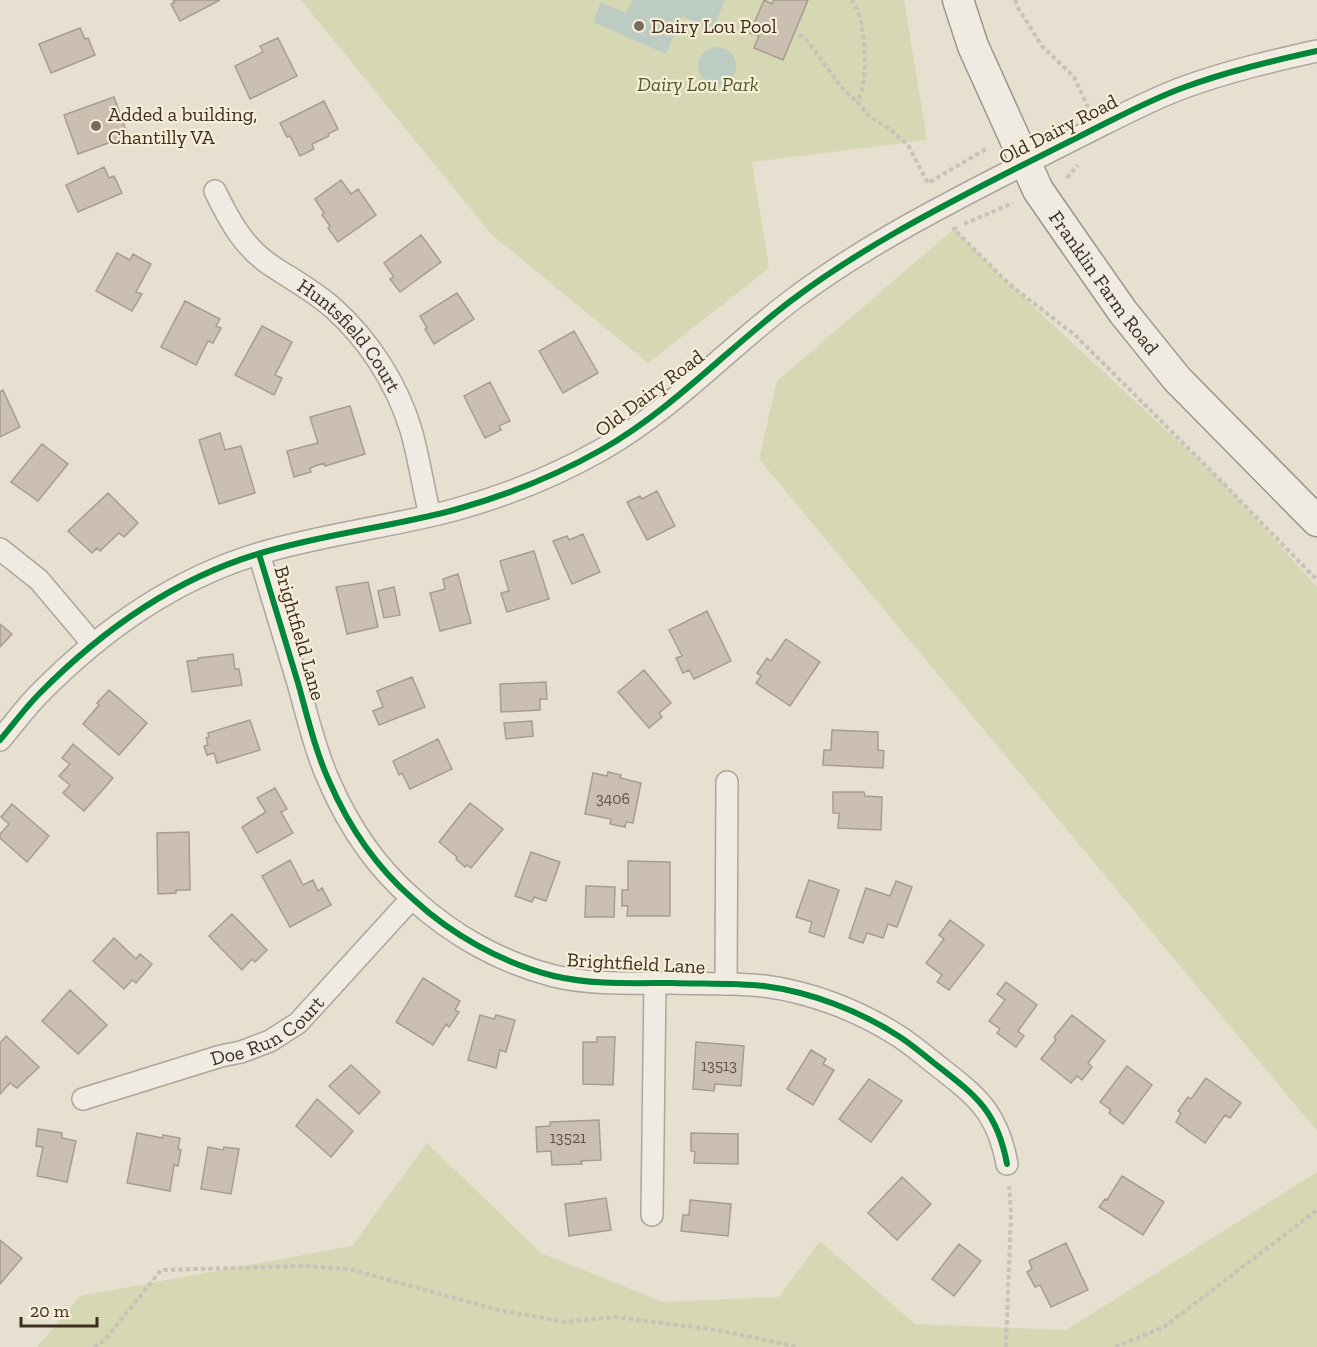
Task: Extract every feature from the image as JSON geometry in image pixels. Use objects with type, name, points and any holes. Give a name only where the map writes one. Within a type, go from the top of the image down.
[{"type":"main road","name":"Franklin Farm Road","points":[[958,0],[974,46],[1038,190],[1123,312],[1170,371],[1317,521]]},
{"type":"street","name":"Old Dairy Road","points":[[0,740],[38,695],[93,644],[168,592],[217,569],[259,554],[303,542],[453,510],[509,492],[553,474],[604,448],[652,416],[790,301],[841,265],[939,207],[1143,104],[1245,67],[1317,51]]},
{"type":"street","name":"Huntsfield Court","points":[[215,191],[231,224],[247,244],[270,266],[301,284],[333,308],[360,336],[376,358],[396,393],[411,430],[430,515]]},
{"type":"street","points":[[0,549],[39,580],[93,644]]},
{"type":"street","name":"Brightfield Lane","points":[[259,554],[328,779],[350,822],[376,861],[412,898],[445,925],[487,951],[513,963],[554,976],[587,981],[766,987],[811,996],[855,1012],[900,1037],[975,1095],[992,1117],[1003,1143],[1007,1164]]},
{"type":"street","points":[[726,984],[728,782]]},
{"type":"street","name":"Doe Run Court","points":[[83,1099],[221,1056],[241,1052],[270,1041],[298,1023],[412,898]]},
{"type":"street","points":[[652,1215],[655,983]]},
{"type":"path","points":[[851,0],[856,5],[861,23],[864,53],[864,81],[858,103]]},
{"type":"path","points":[[1015,0],[1042,46],[1074,77],[1089,108]]},
{"type":"path","points":[[799,35],[805,38],[843,89],[870,117],[890,129],[908,145],[928,183],[986,149]]},
{"type":"path","points":[[1067,178],[1084,158]]},
{"type":"path","points":[[1013,203],[954,229],[1009,284],[1076,336],[1317,580]]},
{"type":"path","points":[[1006,1347],[1011,1212],[1007,1164]]},
{"type":"path","points":[[1115,1347],[1164,1327],[1317,1210]]},
{"type":"path","points":[[94,1347],[104,1341],[161,1270],[304,1266],[349,1269],[499,1310],[564,1322],[615,1317],[717,1330],[799,1347]]},
{"type":"green space","name":"Dairy Lou Park","points":[[301,0],[904,0],[927,140],[752,162],[769,268],[648,363],[491,234]]},
{"type":"green space","points":[[954,229],[1009,284],[1226,486],[1317,587],[1317,1131],[759,459],[777,381]]},
{"type":"green space","points":[[427,1143],[541,1253],[663,1302],[779,1297],[820,1241],[915,1324],[1066,1330],[1317,1172],[1317,1347],[37,1347],[80,1296],[352,1246]]},
{"type":"shaded area","name":"Dairy Lou Pool","points":[[632,0],[725,0],[713,29],[682,16],[666,54],[593,22],[601,2],[626,13]]},
{"type":"shaded area","name":"Dairy Lou Pool","points":[[717,47],[731,52],[736,66],[731,80],[717,85],[703,80],[698,66],[703,52]]},
{"type":"building","points":[[173,0],[220,0],[180,21],[171,4],[175,2]]},
{"type":"building","points":[[764,0],[772,4],[774,0],[808,0],[783,60],[754,48],[759,36],[750,33]]},
{"type":"building","points":[[80,28],[85,39],[88,38],[95,55],[51,73],[39,44]]},
{"type":"building","points":[[278,38],[297,76],[250,99],[235,66],[263,52],[260,46]]},
{"type":"building","name":"Added a building, Chantilly VA","points":[[114,97],[128,136],[78,154],[64,115]]},
{"type":"building","name":"Added a building, Chantilly VA","points":[[114,97],[128,136],[78,154],[64,115]]},
{"type":"building","points":[[324,101],[338,129],[312,144],[314,149],[300,156],[290,136],[287,137],[280,123]]},
{"type":"building","points":[[104,167],[109,178],[114,176],[122,193],[78,212],[66,185]]},
{"type":"building","points":[[341,180],[351,194],[358,189],[376,215],[338,242],[328,228],[330,226],[315,199]]},
{"type":"building","points":[[421,235],[441,262],[400,292],[390,279],[394,277],[384,263]]},
{"type":"building","points":[[117,253],[130,260],[133,254],[151,264],[136,292],[142,294],[132,311],[96,291]]},
{"type":"building","points":[[457,293],[474,319],[434,344],[420,316]]},
{"type":"building","points":[[185,301],[220,319],[216,326],[221,328],[213,343],[208,341],[196,365],[161,347]]},
{"type":"building","points":[[262,326],[292,342],[275,375],[282,378],[274,395],[235,375]]},
{"type":"building","points":[[574,331],[598,373],[563,393],[539,351]]},
{"type":"building","points":[[490,382],[510,421],[499,426],[501,430],[485,438],[464,396]]},
{"type":"building","points":[[3,390],[20,427],[0,437],[0,392]]},
{"type":"building","points":[[350,406],[365,454],[325,466],[324,463],[310,468],[311,472],[294,477],[287,451],[318,443],[310,417]]},
{"type":"building","points":[[220,433],[225,450],[241,446],[255,493],[219,504],[199,440]]},
{"type":"building","points":[[42,444],[68,464],[38,501],[11,482]]},
{"type":"building","points":[[657,491],[675,526],[647,540],[627,502],[640,496],[642,499]]},
{"type":"building","points":[[108,493],[138,523],[124,537],[119,533],[100,551],[97,548],[92,553],[68,531]]},
{"type":"building","points":[[583,534],[600,572],[572,584],[553,541],[567,536],[569,540]]},
{"type":"building","points":[[534,551],[549,599],[507,612],[501,593],[509,591],[500,561]]},
{"type":"building","points":[[458,574],[471,623],[440,631],[430,593],[445,589],[443,579]]},
{"type":"building","points":[[368,582],[378,627],[347,634],[336,587]]},
{"type":"building","points":[[394,587],[400,615],[384,618],[378,591]]},
{"type":"building","points":[[707,611],[731,661],[694,679],[689,670],[683,673],[676,658],[682,656],[669,630]]},
{"type":"building","points":[[0,624],[12,634],[0,647]]},
{"type":"building","points":[[786,639],[820,662],[790,706],[756,683],[761,676],[757,673],[767,658],[771,661]]},
{"type":"building","points":[[233,654],[235,669],[239,669],[242,685],[192,692],[187,661]]},
{"type":"building","points":[[644,670],[671,703],[659,713],[662,717],[649,728],[618,692]]},
{"type":"building","points":[[412,677],[425,707],[379,725],[373,711],[383,707],[377,691]]},
{"type":"building","points":[[546,682],[547,699],[540,699],[540,710],[501,712],[500,684]]},
{"type":"building","points":[[109,690],[147,723],[119,755],[83,724]]},
{"type":"building","points":[[250,720],[260,750],[217,763],[214,753],[207,755],[204,746],[208,745],[206,738],[209,737],[208,733]]},
{"type":"building","points":[[532,721],[533,736],[506,739],[504,723]]},
{"type":"building","points":[[832,730],[878,732],[878,750],[884,751],[883,768],[823,765],[824,750],[831,750]]},
{"type":"building","points":[[438,739],[452,769],[410,789],[402,773],[399,775],[393,761]]},
{"type":"building","points":[[73,744],[113,778],[84,811],[63,793],[70,785],[59,776],[70,764],[62,758]]},
{"type":"building","points":[[608,772],[621,775],[620,778],[641,783],[633,823],[626,822],[625,827],[610,824],[611,819],[585,814],[593,773],[607,776]]},
{"type":"building","points":[[275,788],[287,809],[281,812],[293,833],[257,853],[242,827],[266,812],[257,798]]},
{"type":"building","points":[[833,792],[864,792],[865,796],[882,797],[881,830],[838,828],[839,813],[833,813]]},
{"type":"building","points":[[470,803],[503,829],[471,868],[467,865],[465,867],[439,842]]},
{"type":"building","points":[[12,804],[49,836],[27,862],[0,838],[0,834],[9,824],[1,817]]},
{"type":"building","points":[[189,832],[190,890],[158,894],[157,833]]},
{"type":"building","points":[[531,852],[560,862],[546,901],[534,897],[532,902],[515,896]]},
{"type":"building","points":[[290,860],[303,885],[313,880],[318,891],[322,888],[331,905],[290,927],[262,876]]},
{"type":"building","points":[[628,861],[670,862],[670,916],[627,916],[628,906],[622,906],[622,890],[628,890]]},
{"type":"building","points":[[809,880],[839,890],[824,937],[809,932],[812,922],[796,917]]},
{"type":"building","points":[[896,881],[912,887],[897,927],[888,924],[883,938],[867,933],[863,943],[849,938],[866,888],[890,896]]},
{"type":"building","points":[[586,886],[615,887],[614,917],[585,917]]},
{"type":"building","points":[[232,914],[267,950],[255,962],[252,959],[242,970],[209,936]]},
{"type":"building","points":[[950,920],[984,945],[949,990],[937,982],[942,975],[926,963],[944,939],[939,935]]},
{"type":"building","points":[[114,938],[136,959],[140,954],[152,964],[136,983],[132,980],[124,989],[93,961]]},
{"type":"building","points":[[423,978],[460,1001],[455,1010],[459,1012],[449,1027],[446,1024],[433,1045],[396,1022]]},
{"type":"building","points":[[1006,982],[1037,1005],[1018,1031],[1024,1036],[1016,1047],[997,1033],[1000,1029],[989,1021],[1005,1000],[997,994]]},
{"type":"building","points":[[70,990],[107,1025],[78,1054],[42,1021]]},
{"type":"building","points":[[480,1015],[494,1019],[496,1015],[515,1020],[506,1052],[500,1050],[496,1068],[468,1060]]},
{"type":"building","points":[[1072,1015],[1105,1041],[1088,1063],[1092,1067],[1082,1080],[1077,1076],[1071,1083],[1041,1059],[1056,1040],[1054,1037]]},
{"type":"building","points":[[6,1036],[39,1067],[17,1088],[10,1083],[0,1094],[0,1043]]},
{"type":"building","points":[[597,1037],[615,1037],[613,1085],[583,1084],[583,1042],[597,1042]]},
{"type":"building","points":[[696,1042],[744,1046],[741,1086],[715,1084],[714,1091],[693,1089]]},
{"type":"building","points":[[811,1050],[826,1059],[823,1064],[834,1070],[813,1105],[787,1089]]},
{"type":"building","points":[[351,1065],[380,1092],[359,1114],[329,1086]]},
{"type":"building","points":[[1127,1066],[1152,1085],[1123,1124],[1109,1113],[1111,1110],[1100,1102]]},
{"type":"building","points":[[1206,1078],[1241,1103],[1230,1118],[1225,1115],[1205,1143],[1176,1122],[1181,1113],[1178,1111],[1188,1097],[1191,1099]]},
{"type":"building","points":[[869,1079],[902,1101],[871,1142],[839,1119]]},
{"type":"building","points":[[317,1099],[353,1131],[331,1157],[296,1126]]},
{"type":"building","points":[[599,1120],[601,1160],[581,1161],[582,1164],[552,1165],[551,1151],[537,1152],[536,1127],[550,1126],[550,1122]]},
{"type":"building","points":[[38,1129],[62,1133],[62,1138],[76,1141],[67,1182],[37,1176],[43,1147],[36,1146]]},
{"type":"building","points":[[137,1133],[163,1138],[163,1135],[180,1138],[178,1149],[181,1150],[178,1166],[174,1165],[170,1191],[127,1183]]},
{"type":"building","points":[[691,1133],[738,1134],[738,1164],[694,1163],[695,1152],[691,1151]]},
{"type":"building","points":[[208,1147],[223,1150],[224,1147],[239,1149],[231,1194],[201,1189]]},
{"type":"building","points":[[1122,1176],[1164,1202],[1143,1235],[1099,1207],[1105,1199],[1107,1200]]},
{"type":"building","points":[[902,1177],[931,1204],[897,1240],[868,1213]]},
{"type":"building","points":[[606,1198],[611,1230],[569,1236],[565,1204]]},
{"type":"building","points":[[690,1200],[731,1204],[728,1236],[681,1231],[683,1215],[689,1215]]},
{"type":"building","points":[[0,1240],[22,1258],[0,1284]]},
{"type":"building","points":[[1066,1243],[1088,1290],[1051,1307],[1040,1285],[1035,1287],[1027,1272],[1032,1269],[1029,1261]]},
{"type":"building","points":[[959,1244],[981,1261],[954,1296],[932,1279]]},
{"type":"cycle path","points":[[0,740],[39,694],[88,649],[141,609],[170,592],[199,577],[261,553],[454,510],[511,492],[548,477],[627,434],[676,398],[792,300],[842,265],[920,219],[1164,95],[1234,71],[1317,51]]},
{"type":"cycle path","points":[[259,554],[315,745],[345,814],[375,859],[400,887],[428,912],[479,946],[516,964],[554,976],[598,982],[764,986],[817,998],[852,1011],[904,1040],[972,1095],[982,1105],[997,1130],[1007,1164]]},
{"type":"place","name":"Dairy Lou Pool","points":[[639,26]]},
{"type":"place","name":"Added a building, Chantilly VA","points":[[96,126]]}]
